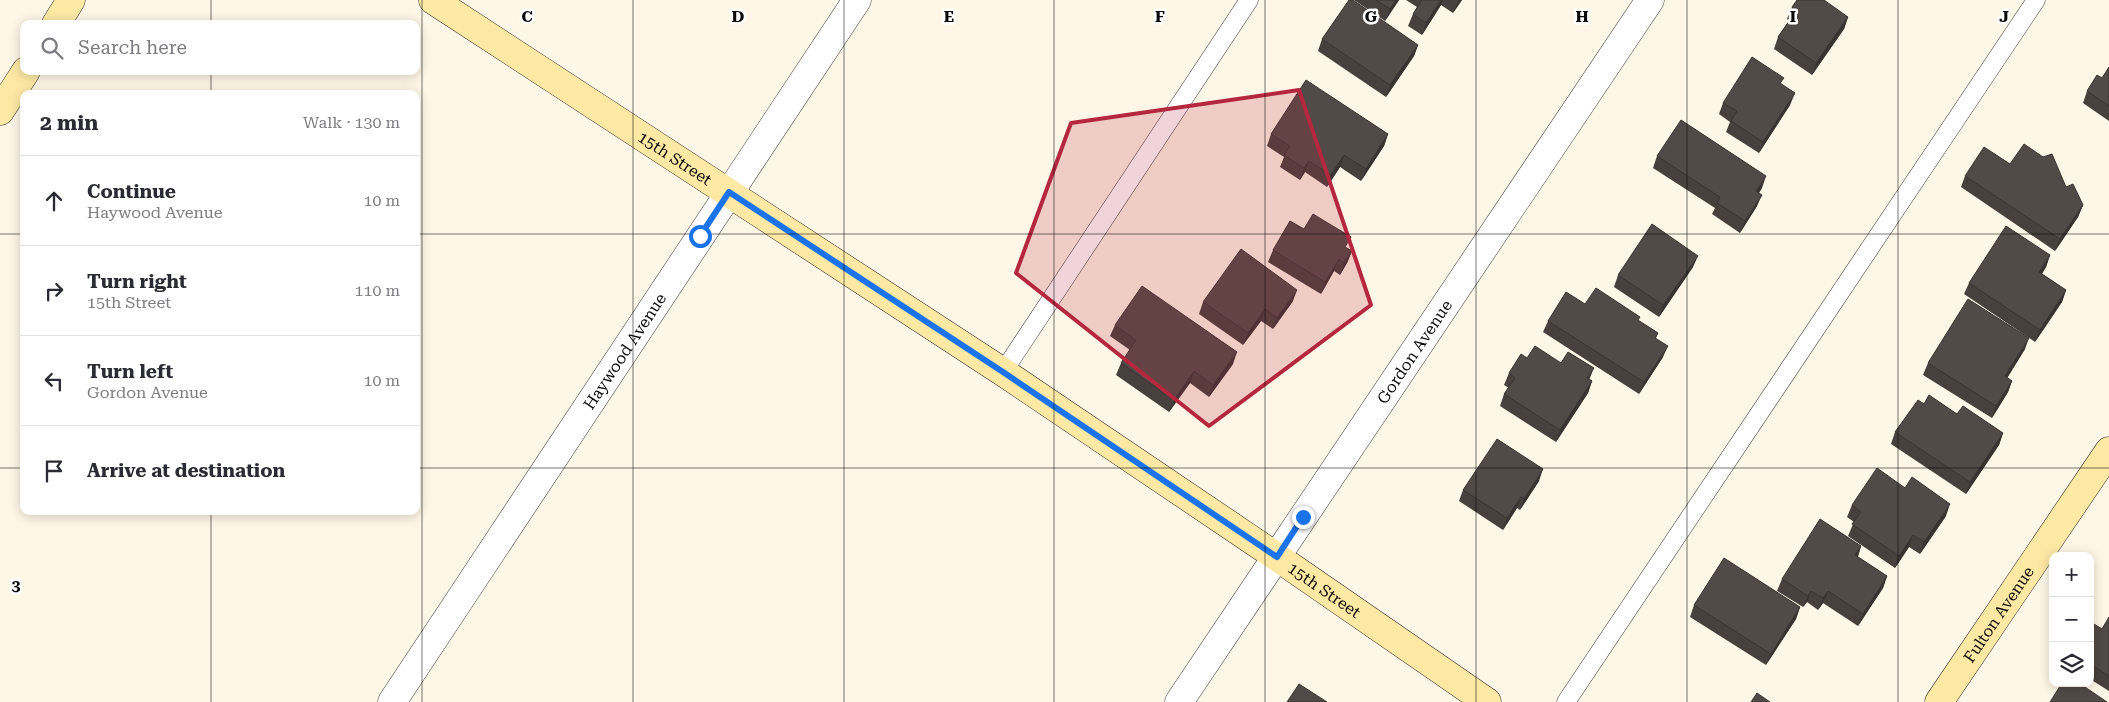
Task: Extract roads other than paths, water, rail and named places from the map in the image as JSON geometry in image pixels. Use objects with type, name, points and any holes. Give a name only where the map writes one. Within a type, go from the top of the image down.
[{"type":"main road","points":[[58,20],[71,0]]},
{"type":"main road","name":"15th Street","points":[[450,5],[729,192],[1003,372],[1277,557],[1487,702]]},
{"type":"main road","points":[[0,111],[23,75]]},
{"type":"main road","name":"Fulton Avenue","points":[[1939,702],[2109,452]]},
{"type":"street","name":"Haywood Avenue","points":[[392,702],[857,0]]},
{"type":"street","name":"Gordon Avenue","points":[[1179,702],[1650,0]]},
{"type":"lane","points":[[1003,372],[1249,0]]},
{"type":"lane","points":[[1566,702],[2036,0]]}]
